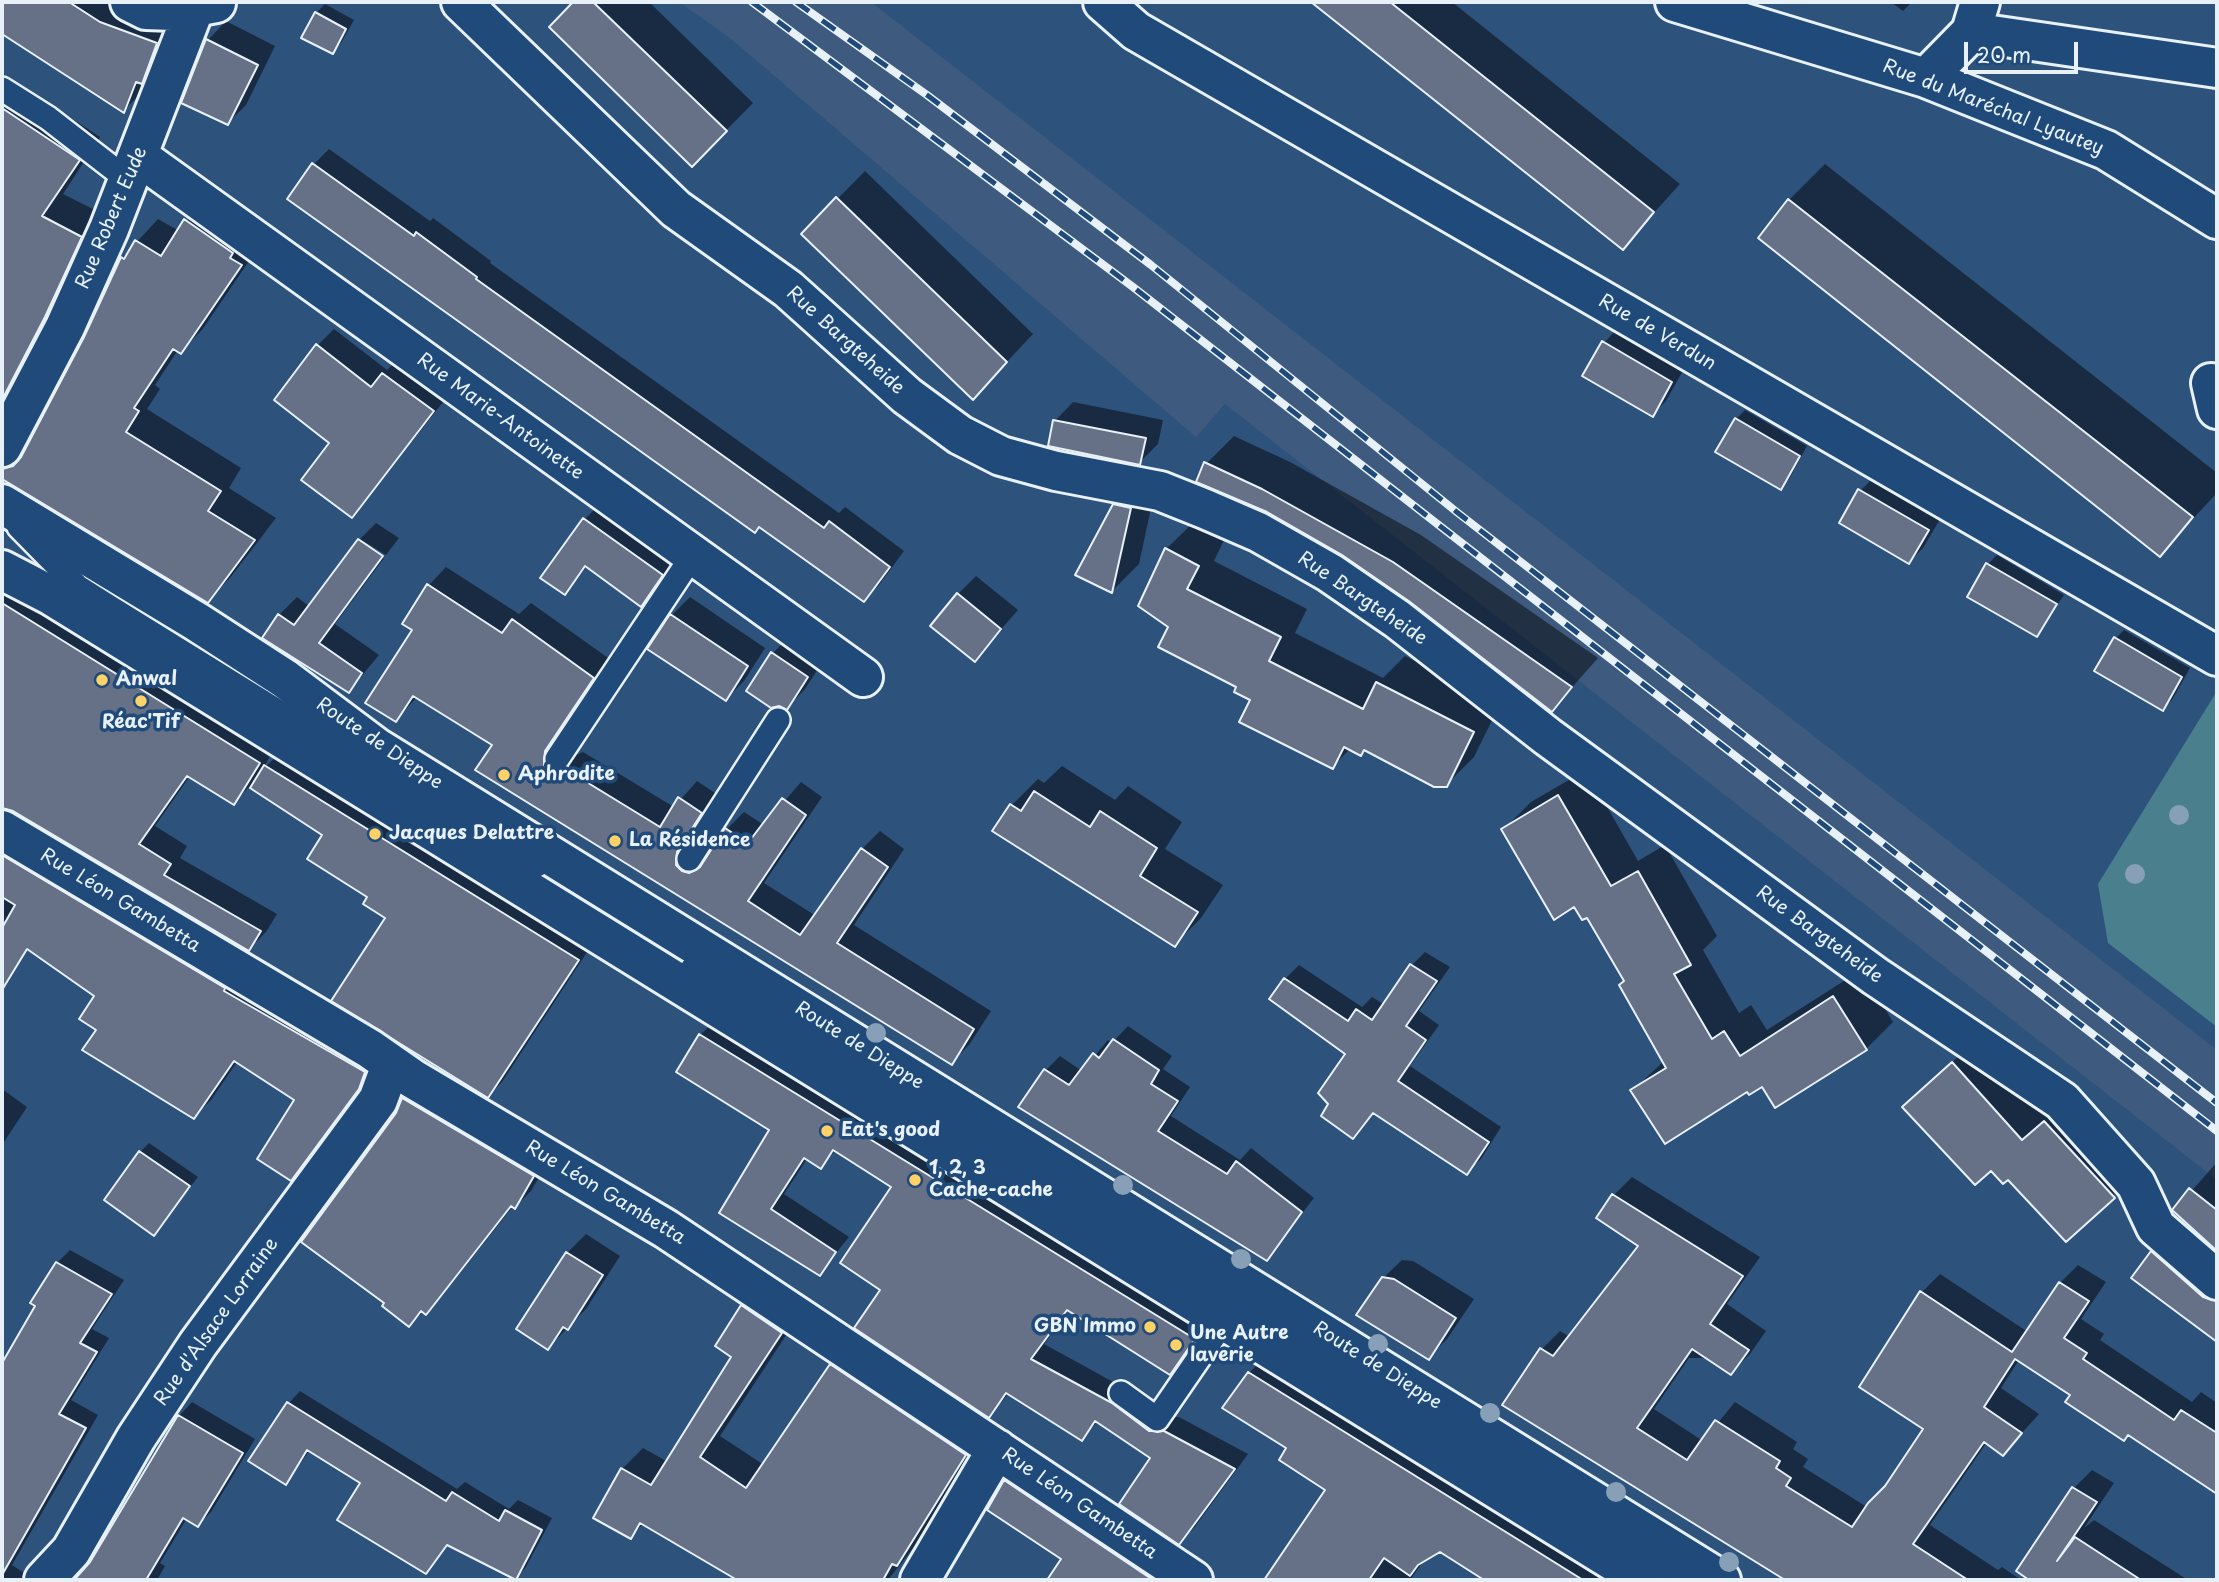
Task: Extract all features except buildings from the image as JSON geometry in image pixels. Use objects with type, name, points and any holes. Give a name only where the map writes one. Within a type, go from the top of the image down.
[{"type":"street","points":[[130,2],[146,10],[205,4]]},
{"type":"street","name":"Rue Bargteheide","points":[[461,2],[676,209],[788,289],[907,396],[960,435],[1001,457],[1056,471],[1160,491],[1258,532],[1330,573],[1397,619],[1548,737],[1875,976],[2062,1101],[2136,1184],[2156,1227],[2217,1280]]},
{"type":"street","name":"Rue de Verdun","points":[[1103,2],[1136,31],[2217,656]]},
{"type":"street","name":"Rue du Maréchal Lyautey","points":[[1675,2],[1926,78],[2106,150],[2217,219]]},
{"type":"street","name":"Rue Robert Eude","points":[[2,447],[65,327],[205,4]]},
{"type":"street","points":[[1926,78],[1976,17],[2217,68]]},
{"type":"street","name":"Rue Marie-Antoinette","points":[[133,168],[693,555],[863,677]]},
{"type":"street","name":"Route de Dieppe","points":[[2,506],[197,622],[285,679],[377,748],[1721,1580]]},
{"type":"street","points":[[2,570],[52,596],[1644,1580]]},
{"type":"street","name":"Rue Léon Gambetta","points":[[2,830],[359,1042],[390,1065],[666,1229],[1193,1580]]},
{"type":"street","name":"Rue d'Alsace Lorraine","points":[[44,1580],[71,1551],[136,1438],[198,1345],[378,1100],[390,1065]]},
{"type":"street","points":[[920,1580],[997,1449]]},
{"type":"lane","points":[[2,89],[133,168]]},
{"type":"lane","points":[[2,553],[52,596]]},
{"type":"lane","points":[[557,759],[693,555]]},
{"type":"lane","points":[[689,859],[778,720]]},
{"type":"lane","points":[[534,895],[691,968],[1682,1580]]},
{"type":"lane","points":[[1121,1393],[1157,1419],[1225,1320]]},
{"type":"shaded area","points":[[679,2],[871,2],[2217,1050],[2217,1180],[1225,404],[1196,437],[730,38]]},
{"type":"green space","points":[[2217,691],[2217,1027],[2108,943],[2098,884]]},
{"type":"railway","points":[[752,2],[1133,287],[2217,1131]]},
{"type":"railway","points":[[796,2],[927,95],[1151,265],[1458,513],[2217,1103]]},
{"type":"place","name":"Anwal","points":[[102,680]]},
{"type":"place","name":"Réac'Tif","points":[[141,701]]},
{"type":"place","name":"Aphrodite","points":[[504,775]]},
{"type":"place","name":"Jacques Delattre","points":[[375,834]]},
{"type":"place","name":"La Résidence","points":[[615,841]]},
{"type":"place","name":"Eat's good","points":[[827,1131]]},
{"type":"place","name":"1, 2, 3 Cache-cache","points":[[915,1180]]},
{"type":"place","name":"GBN Immo","points":[[1150,1327]]},
{"type":"place","name":"Une Autre laverie","points":[[1176,1345]]}]
